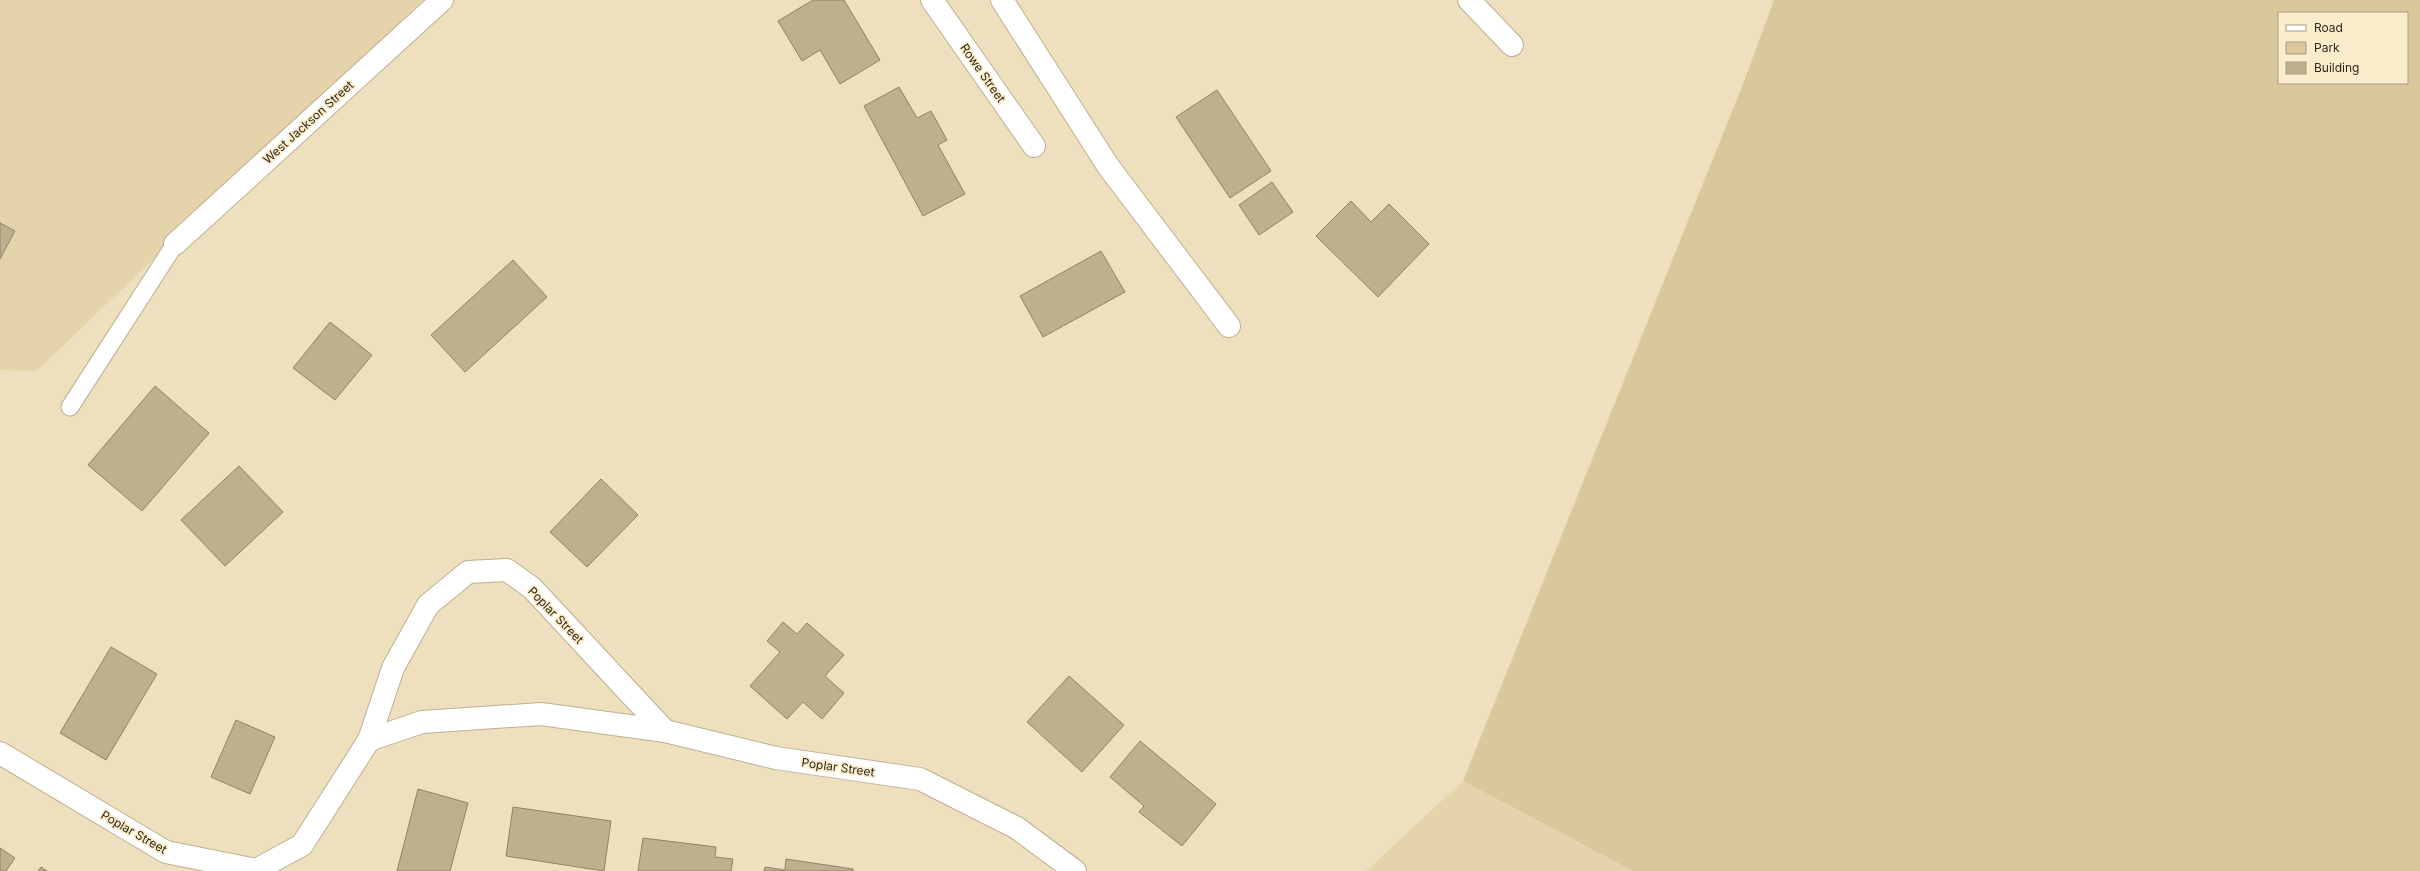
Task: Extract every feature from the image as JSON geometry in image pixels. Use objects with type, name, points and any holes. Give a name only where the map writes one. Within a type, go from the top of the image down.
[{"type":"street","name":"West Jackson Street","points":[[175,244],[442,0]]},
{"type":"street","name":"Rowe Street","points":[[932,0],[1034,146]]},
{"type":"street","points":[[1002,0],[1108,166],[1229,326]]},
{"type":"street","points":[[1469,0],[1512,46]]},
{"type":"street","name":"Poplar Street","points":[[0,753],[166,852],[256,870],[302,845],[369,740],[393,668],[428,605],[468,572],[507,570],[532,588],[665,731],[776,758],[920,779],[1018,828],[1075,871]]},
{"type":"street","points":[[369,740],[422,722],[541,714],[665,731]]},
{"type":"lane","points":[[70,407],[175,244]]},
{"type":"shaded area","points":[[0,0],[423,0],[37,371],[0,370]]},
{"type":"shaded area","points":[[1463,781],[1633,871],[1366,871]]},
{"type":"green space","points":[[1774,0],[2420,0],[2420,871],[1633,871],[1463,781],[1743,84]]},
{"type":"building","points":[[813,0],[844,0],[880,60],[840,84],[820,50],[802,61],[778,21]]},
{"type":"building","points":[[899,87],[917,118],[931,111],[947,140],[938,145],[965,194],[923,216],[864,106]]},
{"type":"building","points":[[1217,90],[1271,171],[1230,198],[1176,117]]},
{"type":"building","points":[[1272,182],[1293,212],[1259,235],[1239,205]]},
{"type":"building","points":[[1351,201],[1371,222],[1389,204],[1429,244],[1378,297],[1316,236]]},
{"type":"building","points":[[0,223],[15,231],[0,259]]},
{"type":"building","points":[[1101,251],[1125,292],[1043,337],[1020,296]]},
{"type":"building","points":[[513,260],[547,297],[465,372],[431,335]]},
{"type":"building","points":[[330,322],[372,355],[335,400],[293,368]]},
{"type":"building","points":[[155,386],[209,433],[142,511],[88,465]]},
{"type":"building","points":[[239,466],[283,512],[225,566],[181,520]]},
{"type":"building","points":[[601,479],[638,515],[587,567],[550,532]]},
{"type":"building","points":[[783,622],[797,634],[807,623],[844,655],[825,676],[844,693],[822,719],[803,702],[787,719],[750,686],[780,652],[767,641]]},
{"type":"building","points":[[111,647],[157,674],[106,760],[60,733]]},
{"type":"building","points":[[1069,676],[1124,725],[1082,772],[1027,722]]},
{"type":"building","points":[[236,720],[275,737],[250,794],[211,777]]},
{"type":"building","points":[[1140,741],[1216,804],[1182,846],[1139,812],[1144,806],[1110,777]]},
{"type":"building","points":[[418,789],[468,803],[450,871],[397,871]]},
{"type":"building","points":[[513,807],[611,821],[604,871],[506,856]]},
{"type":"building","points":[[643,838],[716,847],[715,857],[733,859],[731,871],[638,871]]},
{"type":"building","points":[[0,848],[15,858],[6,871],[0,871]]},
{"type":"building","points":[[786,859],[853,869],[853,871],[764,871],[765,867],[785,870]]},
{"type":"building","points":[[41,867],[47,871],[38,871]]}]
